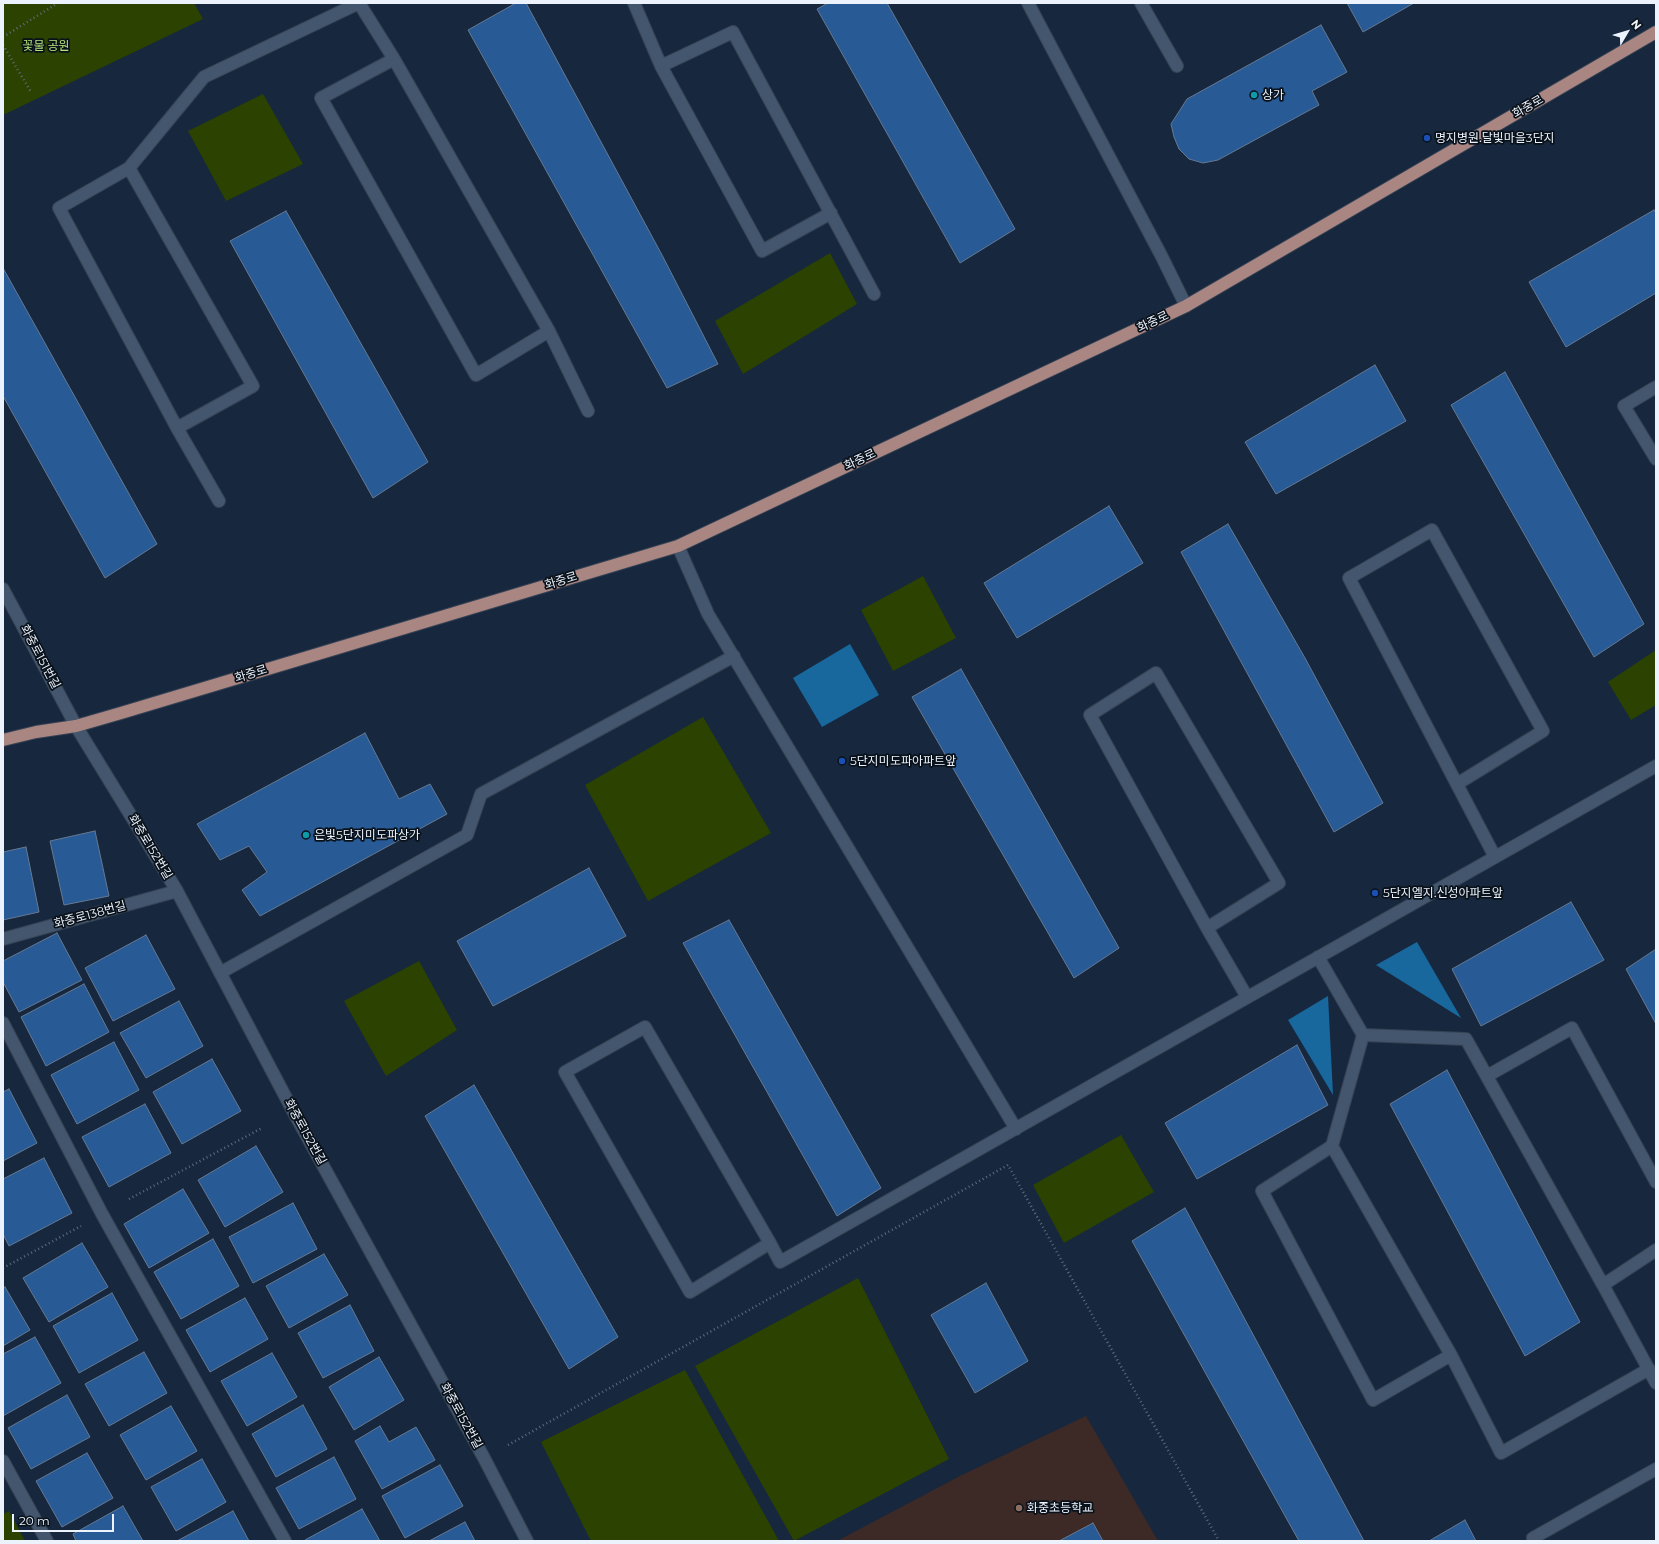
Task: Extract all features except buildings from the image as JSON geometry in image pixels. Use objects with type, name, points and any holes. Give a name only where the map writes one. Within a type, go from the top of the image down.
[{"type":"main road","name":"화중로","points":[[3,740],[36,732],[76,726],[678,546],[1186,306],[1656,32]]},
{"type":"street","points":[[219,501],[59,208],[129,168],[204,77],[359,3],[394,59],[549,331],[588,411]]},
{"type":"street","points":[[634,3],[661,66],[762,251],[831,213]]},
{"type":"street","points":[[1028,3],[1162,257],[1186,306]]},
{"type":"street","points":[[1141,3],[1177,66]]},
{"type":"street","points":[[661,66],[734,32],[874,294]]},
{"type":"street","points":[[394,59],[321,98],[476,375],[549,331]]},
{"type":"street","points":[[129,168],[253,386],[178,428]]},
{"type":"street","points":[[1656,387],[1624,406],[1656,459]]},
{"type":"street","points":[[1457,784],[1543,731],[1432,530],[1349,578],[1495,857]]},
{"type":"street","points":[[678,546],[708,614],[1016,1128]]},
{"type":"street","name":"화중로151번길","points":[[3,589],[76,726]]},
{"type":"street","points":[[220,973],[467,835],[481,794],[734,656]]},
{"type":"street","points":[[1207,928],[1279,883],[1156,672],[1090,715],[1207,928],[1247,997]]},
{"type":"street","name":"화중로152번길","points":[[76,726],[177,892],[297,1118],[484,1458],[527,1541]]},
{"type":"street","points":[[770,1243],[690,1292],[565,1072],[645,1027],[770,1243],[780,1262],[1656,766]]},
{"type":"street","name":"화중로138번길","points":[[3,939],[177,892]]},
{"type":"street","points":[[1318,957],[1363,1035],[1332,1146],[1262,1191],[1373,1400],[1451,1355]]},
{"type":"street","points":[[3,1023],[102,1214],[285,1541]]},
{"type":"street","points":[[1487,1076],[1572,1028],[1656,1182]]},
{"type":"street","points":[[1363,1035],[1466,1039],[1656,1382]]},
{"type":"street","points":[[1332,1146],[1451,1355],[1501,1453],[1649,1369]]},
{"type":"street","points":[[1603,1285],[1656,1250]]},
{"type":"street","points":[[3,1461],[47,1541]]},
{"type":"street","points":[[1534,1541],[1533,1538],[1656,1468]]},
{"type":"path","points":[[3,37],[58,3]]},
{"type":"path","points":[[3,45],[31,92]]},
{"type":"path","points":[[129,1199],[262,1128]]},
{"type":"path","points":[[508,1444],[1008,1165],[1219,1541]]},
{"type":"path","points":[[3,1268],[81,1226]]},
{"type":"shaded area","name":"화중초등학교","points":[[1086,1416],[1158,1541],[837,1541],[960,1476]]},
{"type":"green space","name":"꽃물 공원","points":[[3,3],[194,3],[203,19],[3,115]]},
{"type":"green space","points":[[263,94],[303,164],[226,201],[188,131]]},
{"type":"green space","points":[[830,253],[857,304],[743,374],[715,321]]},
{"type":"green space","points":[[923,576],[956,638],[893,671],[861,610]]},
{"type":"green space","points":[[1656,650],[1656,705],[1631,720],[1608,682]]},
{"type":"green space","points":[[703,717],[771,833],[648,901],[585,785]]},
{"type":"green space","points":[[419,961],[457,1030],[386,1076],[344,1001]]},
{"type":"green space","points":[[1121,1135],[1154,1192],[1064,1243],[1033,1185]]},
{"type":"green space","points":[[858,1278],[949,1459],[794,1541],[695,1366]]},
{"type":"green space","points":[[685,1370],[779,1541],[591,1541],[541,1442]]},
{"type":"green space","points":[[9,1511],[25,1541],[3,1541],[3,1514]]},
{"type":"water","points":[[850,644],[879,695],[822,727],[793,678]]},
{"type":"water","points":[[1417,942],[1461,1018],[1376,965]]},
{"type":"water","points":[[1328,996],[1333,1095],[1288,1020]]},
{"type":"place","name":"상가","points":[[1254,95]]},
{"type":"place","name":"명지병원.달빛마을3단지","points":[[1427,138]]},
{"type":"place","name":"5단지미도파아파트앞","points":[[842,761]]},
{"type":"place","name":"은빛5단지미도파상가","points":[[306,835]]},
{"type":"place","name":"5단지엘지.신성아파트앞","points":[[1375,893]]},
{"type":"place","name":"화중초등학교","points":[[1019,1508]]}]
